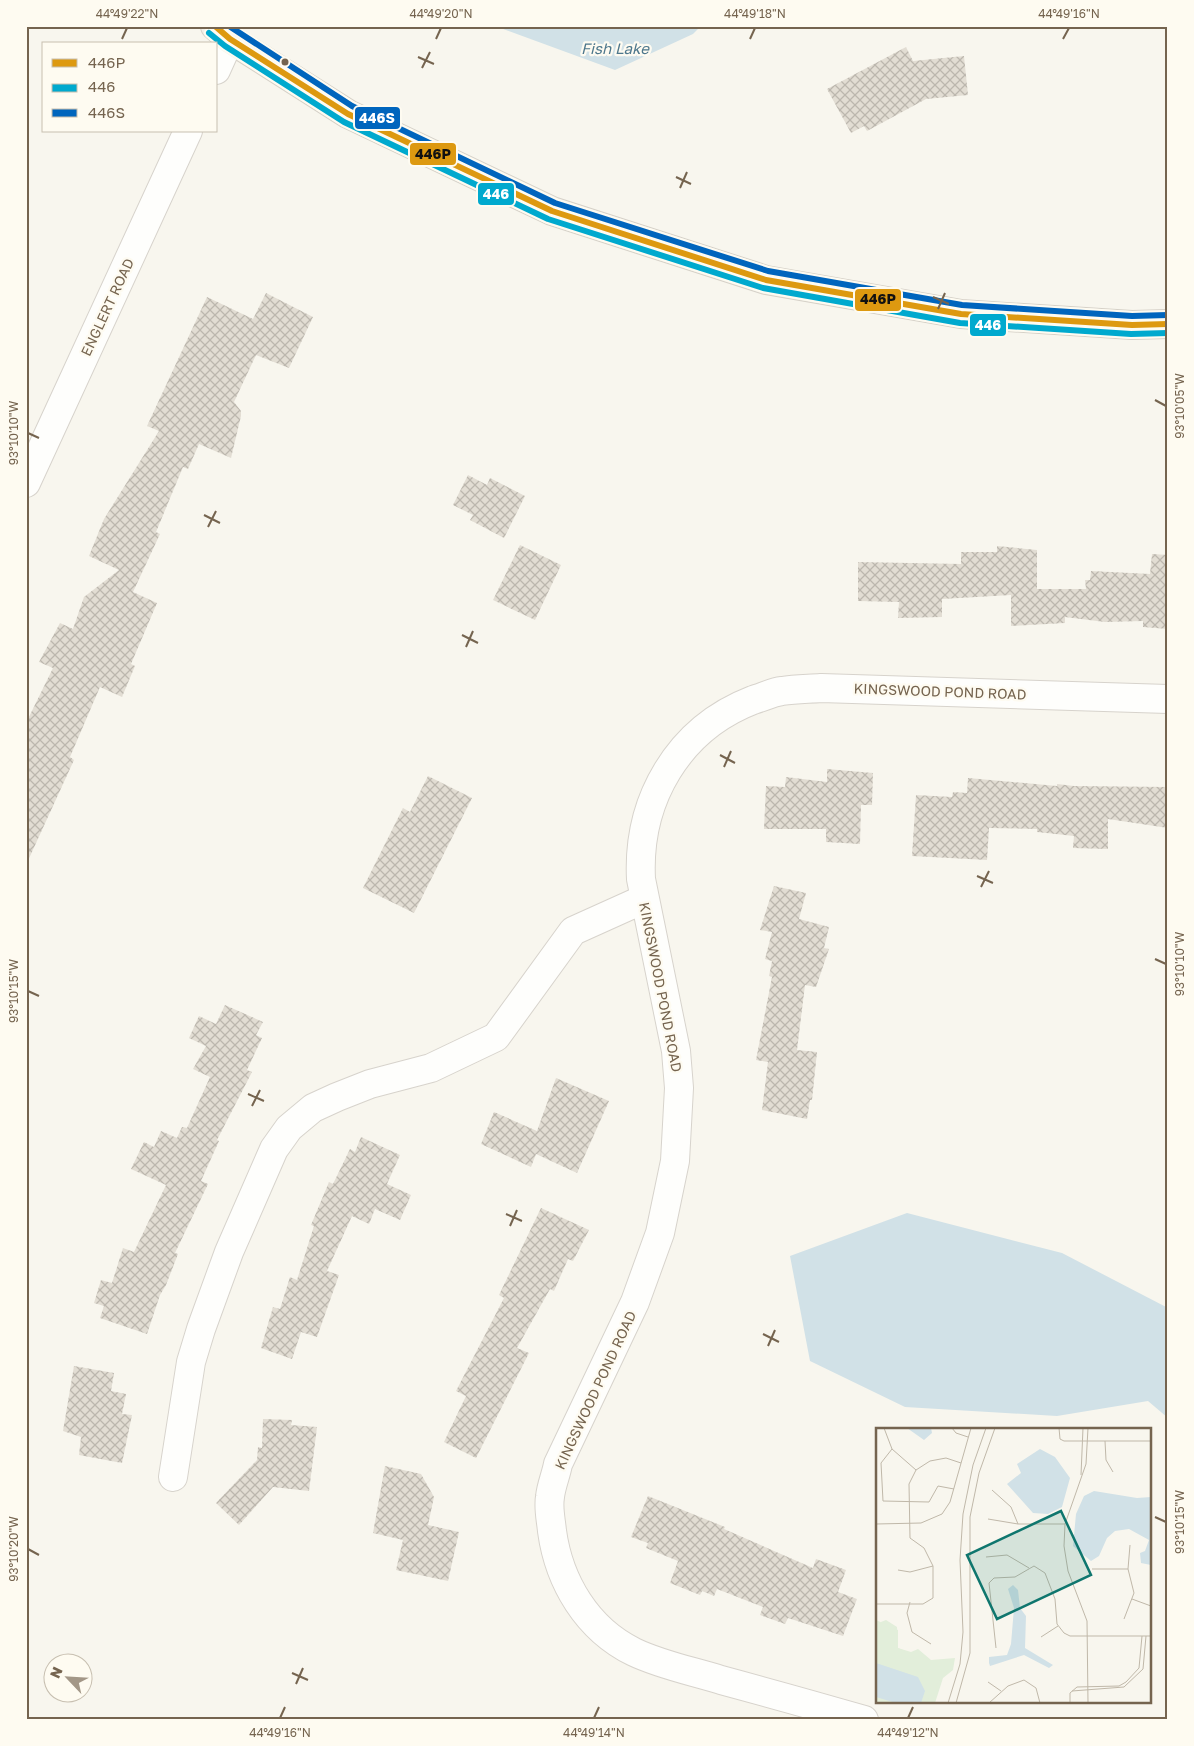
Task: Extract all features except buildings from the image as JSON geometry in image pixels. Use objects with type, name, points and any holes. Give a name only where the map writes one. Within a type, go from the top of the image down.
[{"type":"main road","points":[[223,33],[348,114],[552,211],[766,280],[961,314],[1132,325],[1168,324]]},
{"type":"street","points":[[218,59],[223,33]]},
{"type":"street","name":"ENGLERT ROAD","points":[[26,483],[188,132]]},
{"type":"street","name":"KINGSWOOD POND ROAD","points":[[864,1720],[665,1664],[633,1652],[606,1633],[582,1608],[564,1580],[554,1547],[550,1496],[558,1464],[638,1294],[660,1233],[675,1161],[678,1088],[676,1051],[644,899],[640,869],[642,839],[652,801],[670,766],[694,736],[726,712],[781,691],[821,688],[1168,699]]},
{"type":"street","points":[[173,1477],[190,1362],[229,1252],[274,1149],[289,1128],[313,1108],[337,1097],[370,1084],[431,1068],[496,1037],[573,931],[644,899]]},
{"type":"water","name":"Fish Lake","points":[[495,26],[701,26],[693,34],[615,70]]},
{"type":"water","points":[[907,1213],[1062,1253],[1168,1308],[1168,1418],[1148,1401],[1057,1416],[905,1407],[810,1361],[790,1256]]},
{"type":"transit line","name":"446P","points":[[215,26],[230,39],[348,114],[552,211],[766,280],[961,314],[1132,325],[1168,324]]},
{"type":"transit line","name":"446S","points":[[229,26],[352,106],[555,203],[768,271],[962,305],[1132,316],[1168,315]]},
{"type":"transit line","name":"446","points":[[209,33],[225,46],[344,122],[548,219],[763,288],[960,323],[1131,334],[1168,333]]}]
